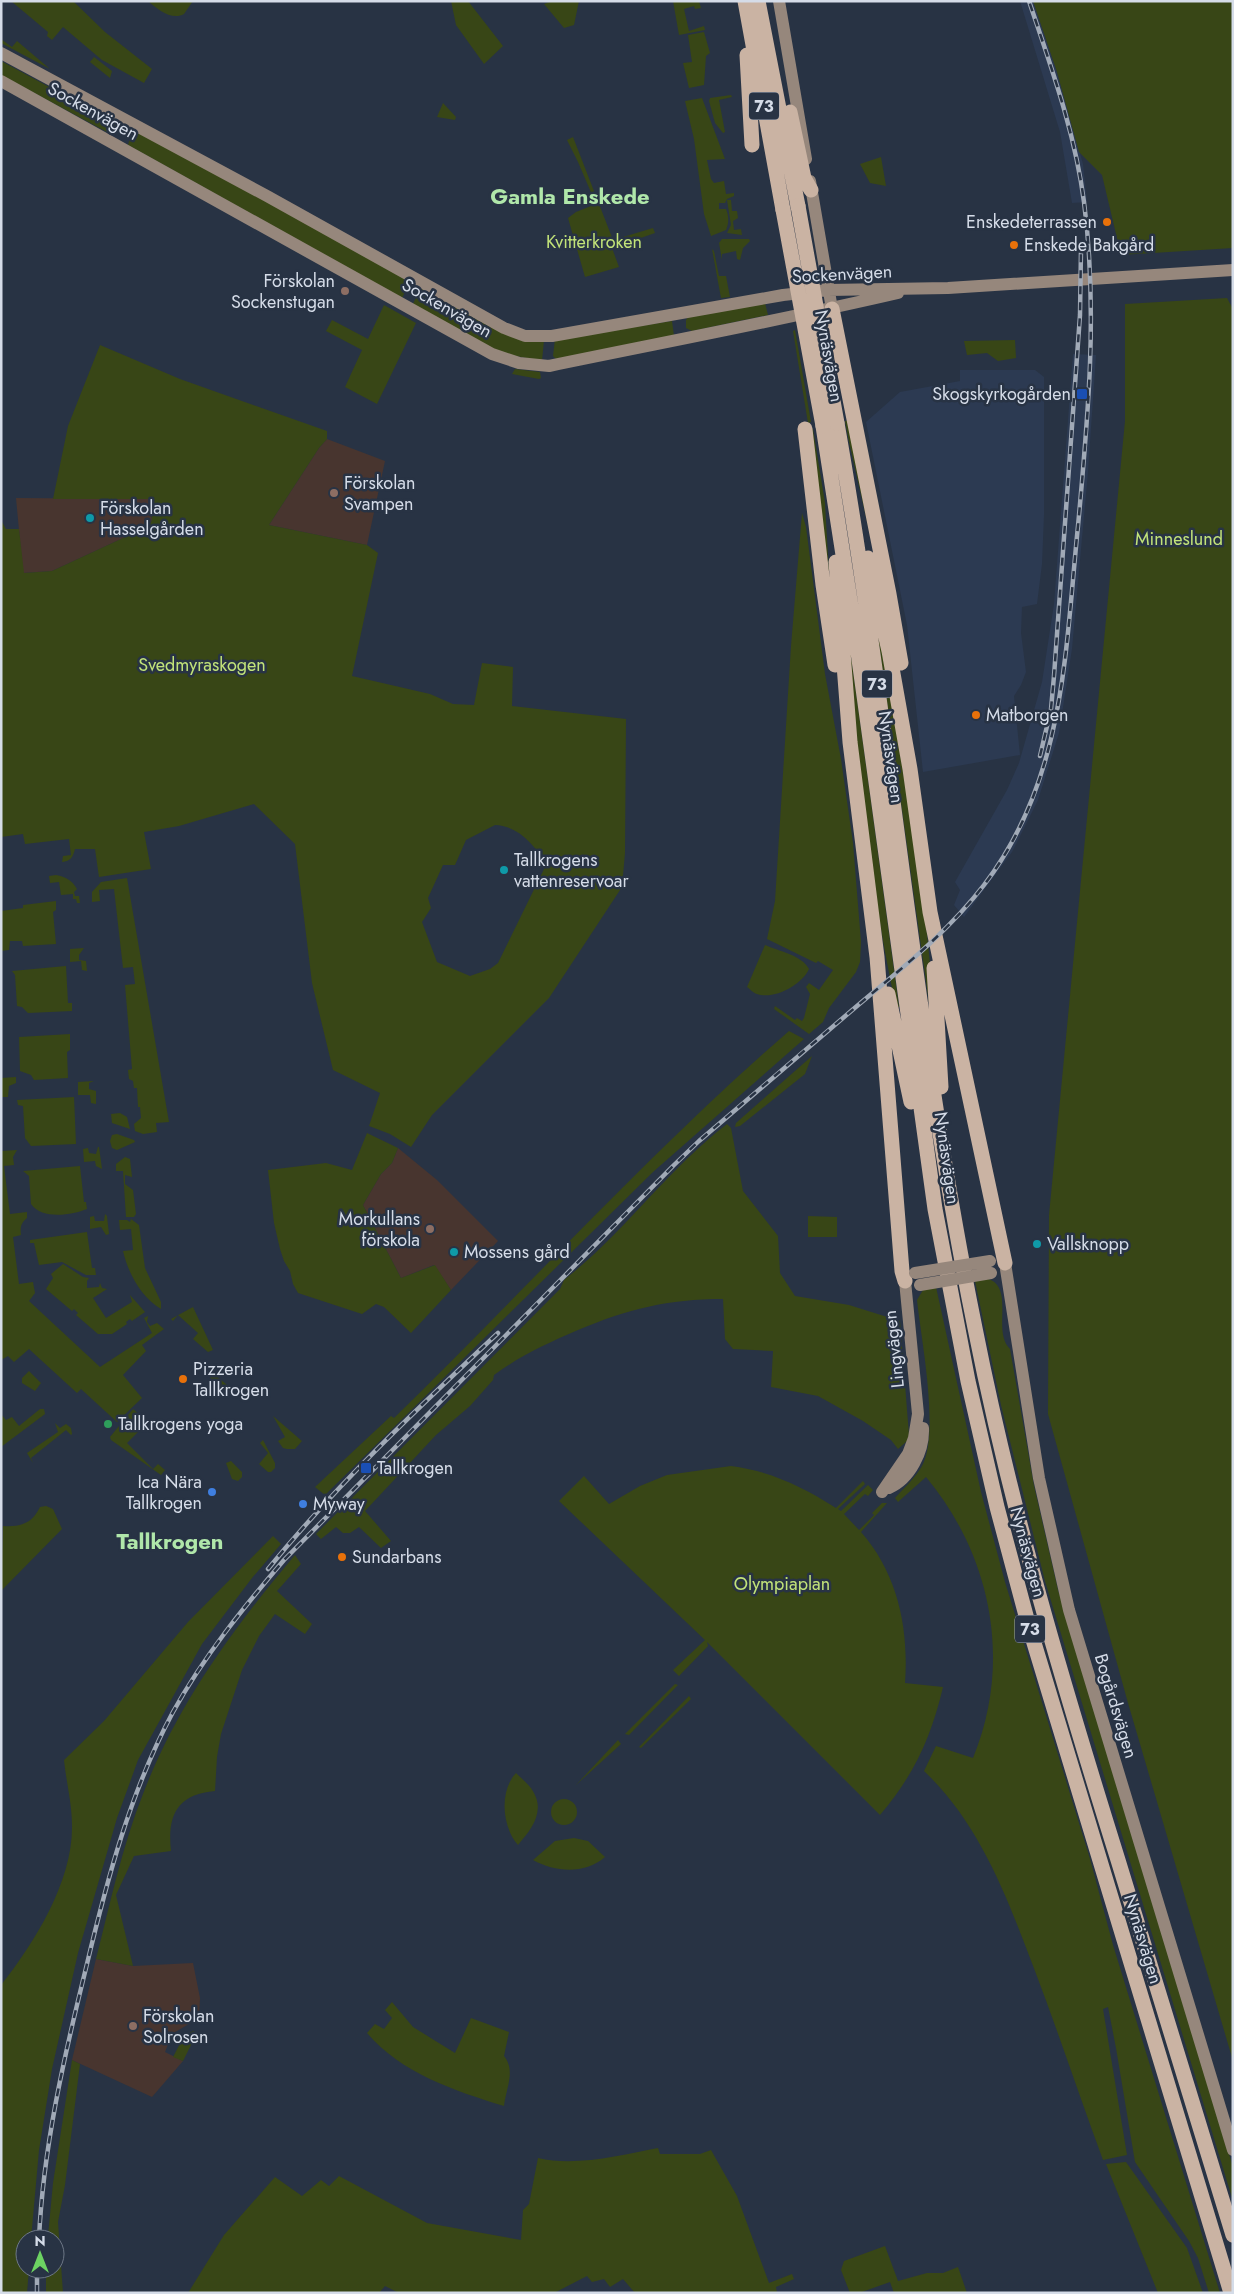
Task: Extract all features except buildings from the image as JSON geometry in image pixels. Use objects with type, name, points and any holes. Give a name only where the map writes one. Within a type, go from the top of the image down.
[{"type":"highway","points":[[744,1],[752,146]]},
{"type":"highway","name":"Nynäsvägen","points":[[744,1],[783,210],[830,425],[850,494],[935,1105],[974,1328],[1004,1461],[1039,1601],[1233,2235]]},
{"type":"highway","name":"Nynäsvägen","points":[[758,1],[798,206],[830,425],[835,503],[936,1209],[970,1390],[997,1507],[1028,1623],[1231,2293]]},
{"type":"highway","points":[[766,1],[804,178],[811,190]]},
{"type":"highway","points":[[832,309],[900,656],[912,752],[910,769]]},
{"type":"highway","points":[[805,429],[832,646],[850,742]]},
{"type":"highway","points":[[850,494],[865,547],[889,651],[910,769],[930,912],[995,1266]]},
{"type":"highway","points":[[835,503],[838,603],[850,742],[875,934],[900,1252],[913,1280]]},
{"type":"highway","points":[[930,912],[941,1088],[956,1198],[957,1235]]},
{"type":"highway","points":[[875,934],[918,1144],[936,1209]]},
{"type":"street","name":"Nynäsvägen","points":[[780,1],[832,309]]},
{"type":"street","name":"Sockenvägen","points":[[1,53],[267,196],[504,328],[525,336],[552,336],[783,295],[828,290],[920,288],[1233,270]]},
{"type":"street","name":"Sockenvägen","points":[[1,81],[492,354],[519,363],[549,366],[832,309],[920,288]]},
{"type":"street","points":[[913,1280],[995,1266]]},
{"type":"street","name":"Bogårdsvägen","points":[[995,1266],[1039,1478],[1069,1610],[1233,2150]]},
{"type":"street","name":"Lingvägen","points":[[913,1280],[918,1414],[908,1454],[882,1492],[900,1481],[918,1456],[923,1434],[923,1424],[918,1414]]},
{"type":"shaded area","points":[[1020,1],[1033,1],[1057,72],[1083,164],[1087,202],[1072,203],[1060,132]]},
{"type":"shaded area","points":[[1073,354],[1096,355],[1088,472],[1072,649],[1059,733],[1038,800],[1012,852],[964,917],[954,905],[960,890],[955,882],[1007,790],[1019,763],[1042,682],[1054,604]]},
{"type":"shaded area","points":[[960,370],[1035,370],[1044,377],[1042,564],[1037,604],[1022,607],[1021,633],[1026,672],[1014,696],[1020,755],[923,772],[907,625],[866,422],[900,392],[960,381]]},
{"type":"shaded area","name":"Förskolan Svampen","points":[[327,439],[385,461],[367,545],[269,525],[319,448]]},
{"type":"shaded area","points":[[16,498],[150,499],[152,520],[149,526],[52,571],[23,573]]},
{"type":"shaded area","name":"Morkullans förskola","points":[[398,1148],[437,1180],[498,1241],[451,1290],[434,1265],[401,1278],[363,1205],[381,1174],[392,1163]]},
{"type":"shaded area","name":"Förskolan Solrosen","points":[[96,1959],[133,1966],[193,1963],[200,1998],[199,2018],[172,2034],[165,2052],[183,2061],[152,2097],[72,2060]]},
{"type":"green space","points":[[11,1],[73,1],[105,32],[152,69],[144,83],[102,60],[63,27],[52,40],[47,36],[48,32]]},
{"type":"green space","points":[[148,1],[193,1],[184,14],[175,16],[160,10]]},
{"type":"green space","points":[[451,1],[468,1],[503,46],[484,64],[456,25]]},
{"type":"green space","points":[[552,1],[579,1],[574,25],[564,28],[544,4]]},
{"type":"green space","points":[[673,1],[699,1],[701,8],[695,9],[694,6],[684,9],[689,31],[704,26],[705,30],[679,35]]},
{"type":"green space","points":[[1033,1],[1233,1],[1233,248],[1121,255],[1102,175],[1079,152],[1057,72]]},
{"type":"green space","points":[[704,32],[710,53],[706,56],[704,85],[689,88],[683,63],[692,62],[688,35]]},
{"type":"green space","points":[[1,39],[12,47],[17,41],[50,69],[1,43]]},
{"type":"green space","points":[[94,57],[112,71],[110,78],[90,62]]},
{"type":"green space","points":[[1,61],[114,122],[117,125],[115,130],[107,132],[1,75]]},
{"type":"green space","points":[[731,95],[732,97],[719,100],[725,132],[723,133],[715,123],[709,101],[710,98]]},
{"type":"green space","points":[[702,98],[725,159],[707,160],[711,179],[714,183],[724,181],[726,194],[734,193],[734,196],[727,199],[725,203],[719,203],[719,209],[726,209],[728,214],[726,230],[711,236],[704,214],[694,139],[685,101]]},
{"type":"green space","points":[[443,103],[456,117],[455,120],[437,117]]},
{"type":"green space","points":[[136,130],[411,281],[402,298],[128,145],[130,138]]},
{"type":"green space","name":"Kvitterkroken","points":[[573,137],[613,240],[653,228],[655,233],[612,248],[619,267],[585,277],[568,218],[576,212],[596,204],[567,140]]},
{"type":"green space","points":[[881,157],[886,186],[870,183],[860,164]]},
{"type":"green space","points":[[727,200],[731,200],[732,211],[737,211],[738,218],[733,221],[734,230],[741,229],[742,235],[727,233],[731,225]]},
{"type":"green space","points":[[722,239],[749,239],[750,241],[743,248],[740,260],[737,259],[736,251],[722,254],[722,260],[719,243]]},
{"type":"green space","points":[[712,249],[719,276],[726,276],[730,297],[721,298]]},
{"type":"green space","points":[[420,288],[544,340],[542,361],[500,353],[413,304]]},
{"type":"green space","name":"Minneslund","points":[[1227,298],[1233,309],[1233,2061],[1128,1703],[1048,1414],[1049,1215],[1125,421],[1125,304]]},
{"type":"green space","points":[[765,303],[768,315],[692,331],[686,328],[688,317]]},
{"type":"green space","points":[[384,305],[416,323],[377,404],[345,387],[362,350],[326,331],[332,320],[368,339]]},
{"type":"green space","points":[[672,321],[674,336],[556,359],[553,356],[555,339]]},
{"type":"green space","points":[[795,330],[811,422],[808,423],[793,331]]},
{"type":"green space","points":[[1015,340],[1016,358],[998,361],[987,353],[967,355],[964,341]]},
{"type":"green space","name":"Svedmyraskogen","points":[[100,345],[180,379],[327,431],[327,439],[319,448],[269,525],[367,545],[378,553],[352,676],[430,694],[453,704],[474,705],[482,663],[513,667],[512,706],[626,719],[625,853],[622,887],[549,998],[432,1115],[411,1147],[390,1134],[369,1126],[380,1093],[333,1070],[312,983],[295,844],[254,804],[179,826],[144,832],[151,869],[99,877],[95,849],[75,849],[68,861],[62,862],[63,856],[71,855],[69,839],[25,844],[23,834],[1,837],[1,520],[6,529],[19,529],[24,573],[52,571],[149,526],[152,520],[150,499],[53,499],[68,426]],"holes":[[[495,825],[503,826],[525,838],[537,850],[546,865],[498,963],[490,969],[470,976],[437,962],[422,922],[431,908],[428,898],[443,865],[455,865],[466,840]]]},
{"type":"green space","points":[[515,369],[540,372],[541,378],[512,374]]},
{"type":"green space","points":[[850,420],[878,570],[845,421]]},
{"type":"green space","points":[[813,429],[825,503],[830,590],[809,430]]},
{"type":"green space","points":[[802,513],[806,527],[825,674],[841,759],[853,843],[861,942],[860,962],[856,972],[829,1008],[823,1022],[809,1034],[774,1009],[775,1006],[795,1020],[797,1018],[802,1021],[810,994],[806,987],[809,983],[819,990],[833,970],[818,961],[816,963],[767,939],[775,901],[791,646]]},
{"type":"green space","points":[[880,629],[923,895],[930,964],[929,1003],[877,630]]},
{"type":"green space","points":[[848,634],[899,1007],[896,1007],[871,868],[855,728]]},
{"type":"green space","points":[[56,875],[66,878],[73,883],[77,889],[74,892],[75,896],[79,896],[80,903],[73,899],[73,894],[61,895],[59,882],[50,883],[49,876]]},
{"type":"green space","points":[[127,878],[169,1122],[156,1123],[157,1132],[143,1134],[135,1131],[134,1124],[141,1118],[140,1107],[138,1107],[137,1088],[134,1088],[133,1081],[129,1079],[128,1070],[132,1069],[125,985],[135,984],[133,967],[123,968],[114,889],[99,890],[100,901],[92,902],[92,892],[101,882]]},
{"type":"green space","points":[[56,901],[56,910],[53,912],[56,944],[23,946],[22,941],[10,941],[9,950],[1,951],[1,911],[23,908],[23,905]]},
{"type":"green space","points":[[765,945],[801,960],[809,969],[794,986],[771,995],[756,993],[747,987]]},
{"type":"green space","points":[[84,948],[79,955],[79,960],[86,961],[87,971],[82,970],[81,961],[70,962],[70,949]]},
{"type":"green space","points":[[66,966],[68,1003],[72,1003],[72,1011],[28,1013],[22,1007],[17,1006],[15,975],[12,971]]},
{"type":"green space","points":[[789,1031],[804,1039],[653,1172],[325,1495],[315,1487],[391,1416],[394,1418],[687,1124]]},
{"type":"green space","points":[[70,1034],[70,1050],[67,1052],[68,1078],[34,1080],[31,1075],[20,1071],[19,1037]]},
{"type":"green space","points":[[812,1056],[805,1074],[740,1126],[735,1127],[736,1123]]},
{"type":"green space","points":[[16,1077],[16,1083],[9,1086],[8,1097],[1,1097],[1,1078]]},
{"type":"green space","points":[[94,1081],[89,1083],[89,1089],[96,1091],[96,1104],[91,1103],[90,1095],[78,1095],[78,1082]]},
{"type":"green space","points":[[74,1097],[76,1144],[31,1146],[25,1138],[23,1106],[18,1105],[17,1100]]},
{"type":"green space","points":[[120,1113],[127,1117],[130,1129],[112,1123],[111,1114]]},
{"type":"green space","points":[[727,1124],[731,1128],[743,1191],[778,1236],[780,1273],[795,1296],[849,1305],[900,1321],[909,1435],[907,1441],[898,1449],[891,1440],[863,1421],[818,1396],[771,1387],[773,1351],[733,1349],[725,1339],[723,1299],[666,1303],[614,1316],[578,1330],[525,1355],[494,1375],[493,1380],[470,1406],[436,1435],[365,1511],[391,1541],[381,1548],[359,1527],[350,1533],[343,1533],[336,1527],[321,1539],[316,1534],[560,1289],[564,1280],[606,1243],[685,1161]]},
{"type":"green space","points":[[367,1133],[398,1148],[392,1163],[381,1174],[363,1205],[401,1278],[435,1265],[451,1290],[411,1333],[384,1307],[376,1304],[362,1314],[298,1293],[284,1261],[274,1223],[268,1170],[326,1163],[352,1170]]},
{"type":"green space","points":[[117,1134],[135,1142],[117,1150],[112,1148],[110,1141],[112,1135]]},
{"type":"green space","points":[[98,1147],[102,1169],[96,1166],[95,1161],[84,1162],[83,1149],[88,1148],[89,1153],[96,1154]]},
{"type":"green space","points":[[17,1150],[13,1157],[14,1165],[4,1166],[10,1214],[27,1212],[27,1218],[21,1225],[21,1235],[13,1237],[19,1284],[33,1282],[35,1293],[29,1301],[100,1367],[152,1333],[144,1318],[148,1316],[147,1322],[150,1326],[157,1323],[164,1329],[142,1345],[146,1351],[123,1375],[142,1398],[117,1422],[81,1389],[77,1393],[29,1349],[14,1362],[8,1356],[1,1360],[1,1151]]},
{"type":"green space","points":[[125,1157],[130,1159],[132,1177],[125,1175],[125,1184],[133,1190],[136,1214],[134,1217],[126,1217],[123,1171],[116,1171],[116,1164]]},
{"type":"green space","points":[[80,1166],[84,1202],[86,1202],[87,1209],[58,1215],[42,1212],[31,1204],[29,1176],[23,1171]]},
{"type":"green space","points":[[105,1214],[107,1216],[109,1234],[106,1235],[101,1227],[90,1229],[90,1217],[94,1216],[95,1221],[104,1221]]},
{"type":"green space","points":[[808,1216],[837,1217],[837,1237],[808,1237]]},
{"type":"green space","points":[[131,1219],[139,1225],[145,1268],[161,1302],[161,1309],[147,1298],[136,1284],[125,1259],[123,1251],[133,1250],[131,1229],[120,1230],[119,1220],[130,1222]]},
{"type":"green space","points":[[87,1232],[92,1268],[95,1268],[96,1275],[86,1275],[62,1262],[39,1265],[34,1243],[30,1243],[30,1240]]},
{"type":"green space","points":[[63,1264],[83,1277],[89,1278],[87,1288],[99,1287],[100,1283],[102,1288],[107,1289],[93,1298],[106,1318],[132,1302],[130,1295],[145,1312],[132,1321],[130,1319],[126,1322],[127,1324],[112,1334],[98,1334],[76,1315],[78,1313],[74,1309],[72,1311],[46,1289],[53,1278],[51,1274]]},
{"type":"green space","points":[[985,1278],[994,1282],[1000,1290],[1003,1331],[1005,1341],[1010,1349],[1034,1486],[1058,1590],[1233,2167],[1233,2201],[1045,1581],[1001,1405],[975,1281]]},
{"type":"green space","points":[[936,1287],[981,1492],[1005,1582],[1090,1859],[1113,1945],[1220,2293],[1209,2293],[1198,2258],[1189,2241],[1135,2162],[1108,2007],[1103,2009],[1127,2155],[1103,2160],[1044,1995],[1003,1891],[977,1839],[962,1815],[924,1771],[936,1746],[973,1758],[985,1721],[992,1684],[993,1647],[989,1610],[980,1575],[966,1540],[948,1507],[926,1477],[898,1502],[895,1498],[922,1466],[927,1451],[929,1432],[928,1385],[917,1300],[923,1290]]},
{"type":"green space","points":[[193,1307],[213,1350],[208,1352],[193,1339],[198,1333],[178,1315]]},
{"type":"green space","points":[[204,1365],[233,1390],[228,1390],[215,1383],[202,1369]]},
{"type":"green space","points":[[29,1371],[41,1383],[35,1391],[22,1383],[22,1378]]},
{"type":"green space","points":[[40,1409],[44,1409],[45,1414],[1,1447],[1,1414],[6,1420],[12,1417],[19,1426]]},
{"type":"green space","points":[[133,1409],[142,1417],[132,1427],[138,1432],[127,1443],[153,1469],[158,1464],[165,1470],[161,1475],[111,1440],[110,1437]]},
{"type":"green space","points":[[273,1416],[302,1441],[295,1449],[283,1448],[278,1441],[285,1437]]},
{"type":"green space","points":[[55,1423],[60,1428],[66,1424],[71,1428],[72,1434],[66,1430],[31,1458],[33,1463],[27,1453],[58,1432]]},
{"type":"green space","points":[[263,1440],[275,1463],[275,1468],[271,1472],[268,1472],[259,1464],[268,1453],[260,1443]]},
{"type":"green space","points":[[231,1461],[242,1472],[242,1477],[238,1481],[232,1479],[226,1463]]},
{"type":"green space","name":"Olympiaplan","points":[[731,1466],[745,1468],[786,1481],[836,1508],[863,1481],[865,1484],[838,1509],[841,1511],[868,1485],[873,1490],[868,1496],[865,1494],[844,1514],[859,1530],[874,1515],[872,1513],[882,1503],[887,1503],[861,1532],[874,1548],[884,1566],[898,1603],[905,1643],[905,1683],[943,1687],[933,1723],[920,1755],[892,1800],[880,1815],[707,1642],[708,1646],[679,1676],[673,1670],[705,1640],[559,1501],[584,1476],[609,1504],[640,1486],[667,1475]]},
{"type":"green space","points":[[46,1506],[53,1509],[62,1529],[1,1591],[3,1526],[15,1526],[25,1523],[37,1513],[40,1507]]},
{"type":"green space","points":[[273,1536],[281,1544],[252,1578],[202,1644],[138,1760],[117,1818],[78,1953],[52,2069],[39,2150],[32,2229],[15,2229],[15,2279],[28,2279],[27,2293],[1,2293],[1,1985],[39,1930],[50,1910],[66,1868],[71,1846],[72,1825],[64,1760],[104,1721],[188,1622]]},
{"type":"green space","points":[[295,1555],[301,1564],[277,1591],[312,1624],[305,1634],[275,1614],[259,1636],[242,1670],[221,1734],[217,1757],[215,1791],[202,1793],[183,1802],[173,1817],[170,1838],[171,1851],[134,1856],[116,1895],[133,1966],[96,1959],[129,1834],[157,1761],[190,1698],[209,1668],[250,1610]]},
{"type":"green space","points":[[675,1684],[678,1685],[629,1735],[625,1734]]},
{"type":"green space","points":[[689,1696],[691,1699],[641,1748],[639,1747]]},
{"type":"green space","points":[[618,1740],[621,1744],[576,1785]]},
{"type":"green space","points":[[516,1773],[532,1790],[537,1800],[538,1808],[535,1821],[518,1845],[509,1829],[505,1809],[507,1789]]},
{"type":"green space","points":[[564,1799],[573,1803],[577,1812],[573,1821],[564,1825],[555,1821],[551,1812],[555,1803]]},
{"type":"green space","points":[[574,1838],[588,1841],[605,1857],[588,1867],[569,1870],[551,1867],[533,1860],[555,1841]]},
{"type":"green space","points":[[392,2002],[413,2027],[455,2053],[471,2018],[509,2032],[504,2056],[508,2062],[510,2074],[504,2106],[430,2079],[412,2070],[381,2047],[367,2033],[375,2024],[384,2029],[392,2018],[385,2010]]},
{"type":"green space","points":[[193,2031],[197,2033],[183,2061],[173,2057],[184,2036]]},
{"type":"green space","points":[[72,2060],[80,2064],[58,2229],[49,2229],[53,2183]]},
{"type":"green space","points":[[658,2148],[660,2154],[700,2154],[711,2150],[737,2196],[769,2283],[792,2274],[794,2279],[776,2287],[777,2293],[635,2293],[623,2279],[610,2287],[604,2279],[592,2282],[587,2276],[554,2293],[399,2293],[385,2286],[379,2293],[188,2293],[224,2235],[275,2177],[302,2196],[321,2180],[329,2186],[339,2176],[427,2223],[521,2240],[523,2210],[529,2204],[538,2158],[583,2161]]},
{"type":"green space","points":[[1126,2162],[1187,2248],[1203,2293],[1158,2293],[1106,2164]]},
{"type":"green space","points":[[885,2246],[898,2281],[927,2273],[943,2273],[958,2267],[967,2293],[894,2293],[890,2282],[859,2293],[850,2293],[841,2270],[844,2261]]},
{"type":"green space","points":[[46,2279],[62,2279],[63,2293],[46,2293]]},
{"type":"railway","points":[[40,2229],[45,2171],[56,2103],[78,2001],[111,1869],[132,1805],[158,1742],[185,1691],[211,1652],[239,1614],[284,1560],[674,1165],[699,1141],[940,934],[984,885],[1011,844],[1031,802],[1046,758],[1064,667],[1085,445],[1091,324],[1088,242],[1080,176],[1061,100],[1029,1]]},
{"type":"railway","points":[[1040,756],[1051,709],[1054,676],[1080,315],[1081,249]]},
{"type":"railway","points":[[268,1569],[350,1476],[498,1333]]},
{"type":"railway","points":[[37,2279],[37,2293]]},
{"type":"place","name":"Enskedeterrassen","points":[[1107,222]]},
{"type":"place","name":"Enskede Bakgård","points":[[1014,245]]},
{"type":"place","name":"Förskolan Sockenstugan","points":[[345,291]]},
{"type":"place","name":"Skogskyrkogården","points":[[1082,394]]},
{"type":"place","name":"Förskolan Svampen","points":[[334,493]]},
{"type":"place","name":"Förskolan Hasselgården","points":[[90,518]]},
{"type":"place","name":"Matborgen","points":[[976,715]]},
{"type":"place","name":"Tallkrogens vattenreservoar","points":[[504,870]]},
{"type":"place","name":"Morkullans förskola","points":[[430,1229]]},
{"type":"place","name":"Vallsknopp","points":[[1037,1244]]},
{"type":"place","name":"Mossens gård","points":[[454,1252]]},
{"type":"place","name":"Pizzeria Tallkrogen","points":[[183,1379]]},
{"type":"place","name":"Tallkrogens yoga","points":[[108,1424]]},
{"type":"place","name":"Tallkrogen","points":[[366,1468]]},
{"type":"place","name":"Ica Nära Tallkrogen","points":[[212,1492]]},
{"type":"place","name":"Myway","points":[[303,1504]]},
{"type":"place","name":"Sundarbans","points":[[342,1557]]},
{"type":"place","name":"Förskolan Solrosen","points":[[133,2026]]},
{"type":"district","name":"Gamla Enskede","points":[[570,196]]},
{"type":"district","name":"Tallkrogen","points":[[170,1541]]}]
